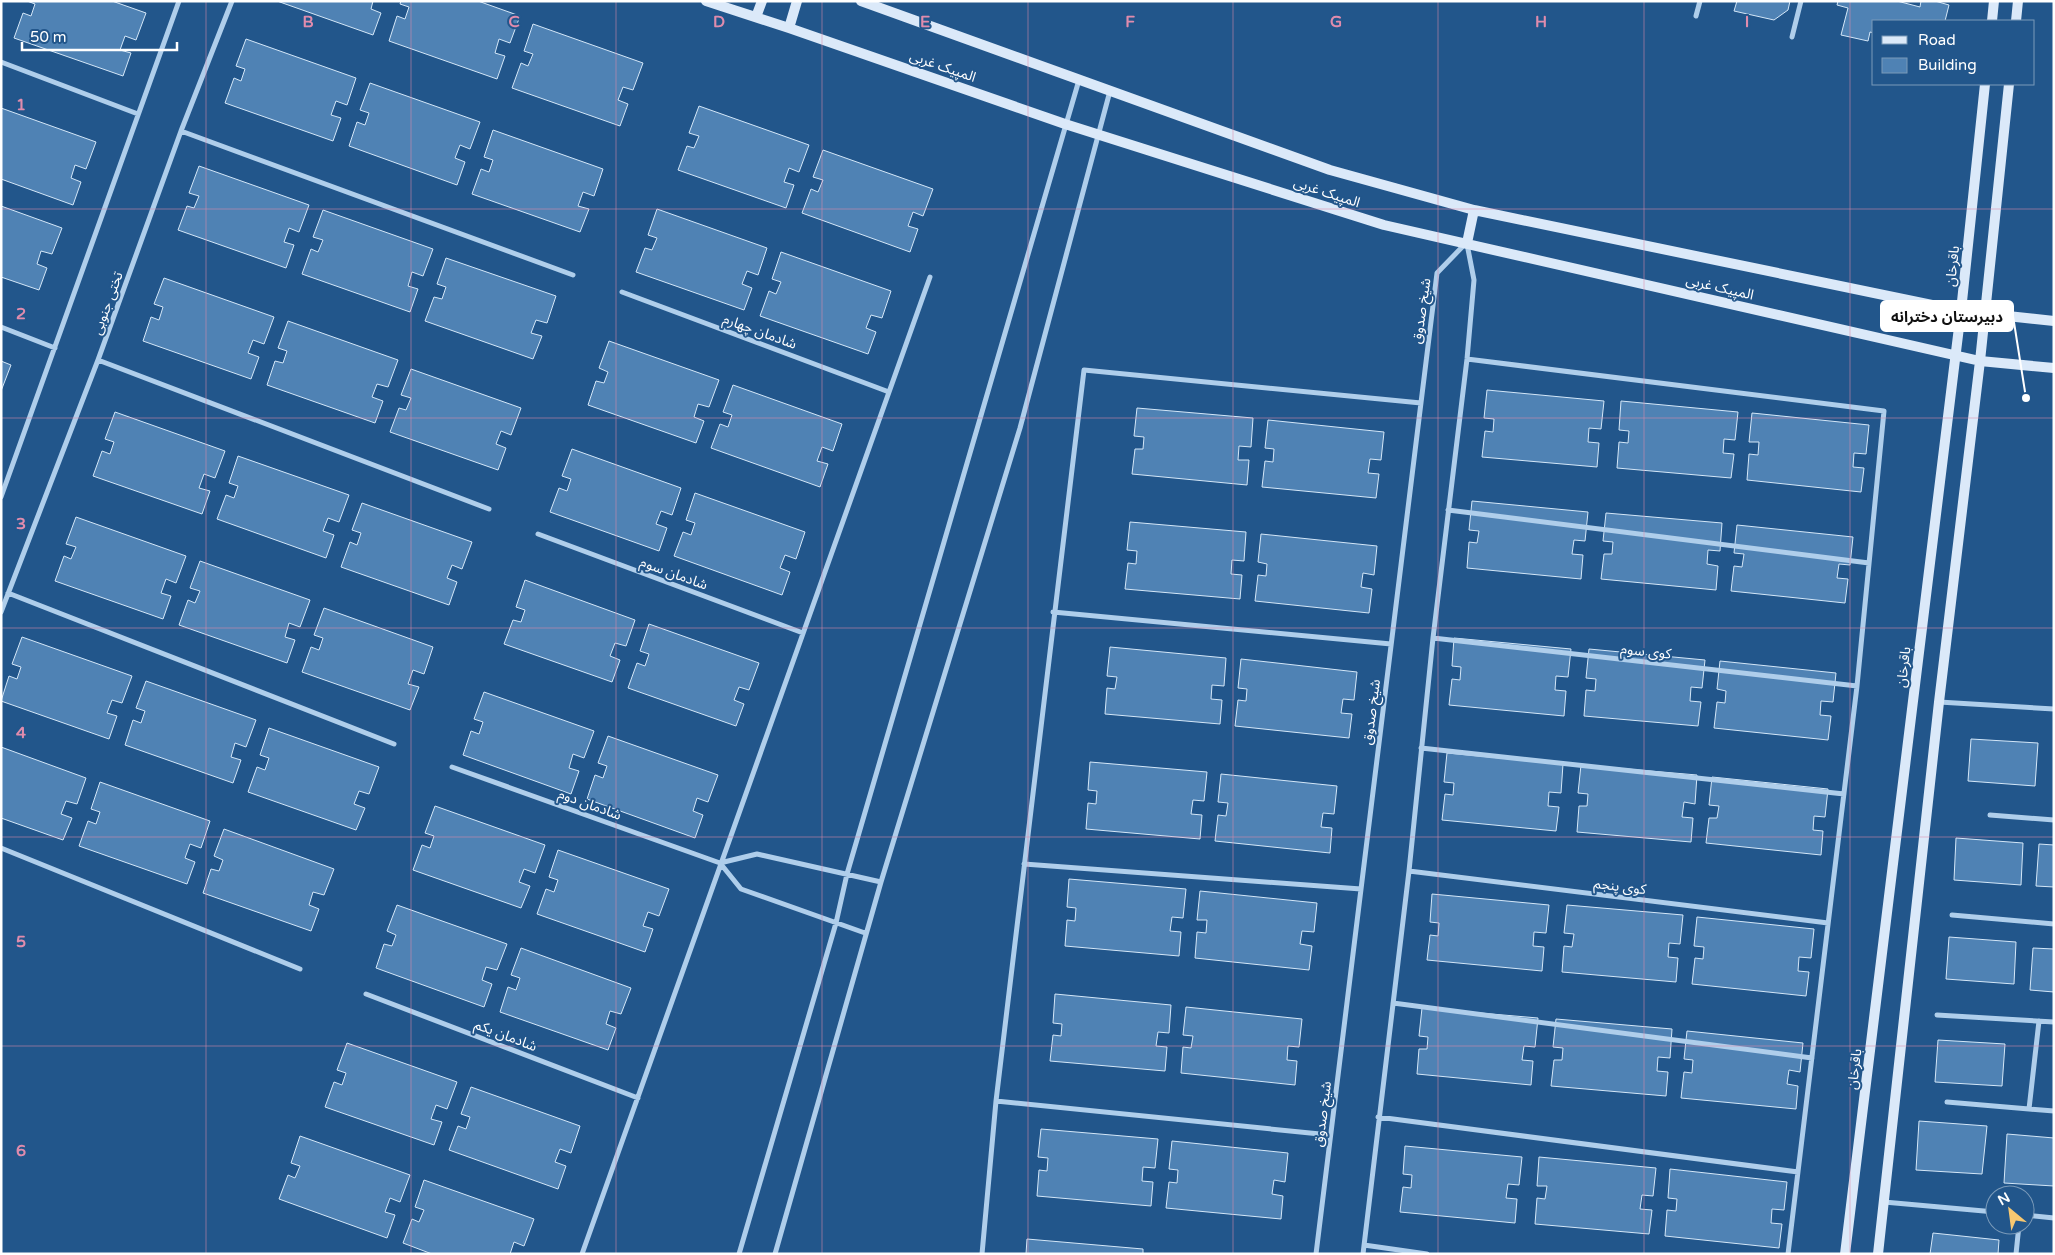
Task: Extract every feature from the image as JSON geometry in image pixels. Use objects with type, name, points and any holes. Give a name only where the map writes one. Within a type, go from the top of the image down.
[{"type":"street","points":[[1,497],[179,1]]},
{"type":"street","name":"تختی جنوبی","points":[[1,612],[98,360],[181,131],[232,1]]},
{"type":"street","name":"المپیک غربی","points":[[706,1],[1066,124],[1384,225],[1980,361],[2054,368]]},
{"type":"street","points":[[756,17],[762,1]]},
{"type":"street","points":[[789,28],[797,1]]},
{"type":"street","name":"المپیک غربی","points":[[861,1],[1330,170],[1474,210],[1961,312],[2054,321]]},
{"type":"street","points":[[1696,16],[1700,1]]},
{"type":"street","points":[[1792,37],[1802,1]]},
{"type":"street","points":[[1992,20],[1994,1]]},
{"type":"street","points":[[2016,20],[2018,1]]},
{"type":"street","points":[[1,62],[138,114]]},
{"type":"street","points":[[739,1254],[836,923],[847,874],[1079,79]]},
{"type":"street","name":"باقرخان","points":[[1845,1254],[1956,354],[1985,85]]},
{"type":"street","points":[[1878,1254],[1939,702],[1980,361],[2009,85]]},
{"type":"street","points":[[775,1254],[880,882],[1020,428],[1110,90]]},
{"type":"street","points":[[181,131],[573,275]]},
{"type":"street","points":[[1363,1254],[1409,871],[1433,638],[1467,360],[1474,280],[1467,243],[1474,210]]},
{"type":"street","name":"شیخ صدوق","points":[[1316,1254],[1437,273],[1467,243]]},
{"type":"street","points":[[582,1254],[930,277]]},
{"type":"street","name":"شادمان چهارم","points":[[622,292],[889,392]]},
{"type":"street","points":[[1,327],[55,348]]},
{"type":"street","points":[[98,360],[489,509]]},
{"type":"street","points":[[1467,360],[1884,410],[1857,686],[1788,1254]]},
{"type":"street","points":[[982,1254],[996,1101],[1084,370],[1421,404]]},
{"type":"street","points":[[1448,510],[1869,563]]},
{"type":"street","name":"شادمان سوم","points":[[538,534],[803,633]]},
{"type":"street","points":[[8,593],[394,744]]},
{"type":"street","points":[[1054,612],[1391,644]]},
{"type":"street","name":"کوی سوم","points":[[1433,638],[1857,686]]},
{"type":"street","points":[[1939,702],[2054,709]]},
{"type":"street","points":[[1421,748],[1844,794]]},
{"type":"street","name":"شادمان دوم","points":[[452,767],[720,863]]},
{"type":"street","points":[[1990,815],[2054,820]]},
{"type":"street","points":[[1,848],[300,969]]},
{"type":"street","points":[[720,863],[757,854],[880,882]]},
{"type":"street","points":[[720,863],[741,889],[866,934]]},
{"type":"street","points":[[1024,864],[1361,889]]},
{"type":"street","name":"کوی پنجم","points":[[1409,871],[1828,923]]},
{"type":"street","points":[[1952,915],[2054,924]]},
{"type":"street","name":"شادمان یکم","points":[[366,994],[638,1098]]},
{"type":"street","points":[[1393,1004],[1812,1058]]},
{"type":"street","points":[[1937,1015],[2054,1022]]},
{"type":"street","points":[[2029,1109],[2038,1021]]},
{"type":"street","points":[[996,1101],[1330,1135]]},
{"type":"street","points":[[1946,1102],[2054,1111]]},
{"type":"street","points":[[1378,1117],[1798,1172]]},
{"type":"street","points":[[1883,1202],[1985,1211]]},
{"type":"street","points":[[2035,1216],[2054,1218]]},
{"type":"street","points":[[2016,1254],[2018,1235]]},
{"type":"street","points":[[1364,1245],[1427,1254]]},
{"type":"building","points":[[27,1],[112,1],[146,13],[136,40],[125,36],[120,50],[131,53],[123,76],[14,38],[23,13],[31,16],[35,4]]},
{"type":"building","points":[[277,1],[373,1],[371,9],[381,13],[373,35]]},
{"type":"building","points":[[401,1],[478,1],[520,16],[510,43],[499,39],[495,53],[505,56],[497,79],[389,41],[397,16],[405,19],[409,7],[400,4]]},
{"type":"building","points":[[1737,1],[1790,1],[1788,10],[1774,20],[1734,11]]},
{"type":"building","points":[[1838,1],[1897,1],[1920,7],[1921,1],[1935,1],[1949,5],[1945,20],[1872,20],[1872,32],[1870,32],[1868,41],[1841,35],[1848,8],[1837,5]]},
{"type":"building","points":[[533,24],[643,63],[633,90],[623,87],[618,100],[628,104],[620,126],[512,88],[521,63],[528,66],[533,54],[524,51]]},
{"type":"building","points":[[246,39],[356,78],[347,105],[336,101],[331,115],[341,118],[333,141],[225,103],[234,78],[241,81],[245,69],[236,66]]},
{"type":"building","points":[[370,83],[480,122],[470,149],[460,145],[455,158],[465,162],[457,185],[349,146],[357,122],[365,125],[369,113],[360,110]]},
{"type":"building","points":[[699,106],[809,145],[799,172],[789,168],[784,182],[794,185],[786,208],[678,170],[687,146],[694,148],[699,136],[689,133]]},
{"type":"building","points":[[1,108],[96,142],[86,169],[75,165],[71,178],[81,182],[73,205],[1,179]]},
{"type":"building","points":[[493,130],[603,169],[594,196],[583,192],[578,206],[589,209],[580,232],[472,194],[481,169],[489,172],[493,160],[484,157]]},
{"type":"building","points":[[823,150],[933,189],[923,216],[913,212],[908,226],[918,229],[910,252],[802,213],[811,189],[818,192],[823,180],[813,177]]},
{"type":"building","points":[[199,166],[309,205],[299,232],[289,228],[284,242],[294,245],[286,268],[178,230],[187,206],[194,208],[199,196],[189,193]]},
{"type":"building","points":[[1,206],[62,228],[52,254],[41,251],[37,264],[47,268],[39,290],[1,277]]},
{"type":"building","points":[[657,209],[767,248],[758,275],[747,271],[742,284],[752,288],[744,310],[636,272],[645,248],[652,250],[657,238],[648,235]]},
{"type":"building","points":[[323,210],[433,249],[423,276],[412,272],[408,286],[418,289],[410,312],[302,274],[311,249],[318,252],[323,240],[313,237]]},
{"type":"building","points":[[781,252],[891,291],[882,318],[871,315],[866,328],[876,332],[868,354],[760,316],[769,291],[776,294],[781,282],[772,279]]},
{"type":"building","points":[[446,258],[556,296],[547,323],[536,320],[531,333],[542,336],[533,359],[425,321],[434,297],[442,299],[446,287],[437,284]]},
{"type":"building","points":[[164,278],[274,317],[264,344],[253,340],[248,353],[259,357],[251,379],[143,341],[151,317],[159,320],[163,307],[154,304]]},
{"type":"building","points":[[288,321],[398,360],[388,387],[377,384],[372,397],[383,401],[375,423],[267,385],[275,361],[283,363],[287,351],[278,348]]},
{"type":"building","points":[[609,341],[719,380],[709,407],[698,404],[694,417],[704,421],[696,443],[588,405],[596,381],[604,383],[608,372],[599,368]]},
{"type":"building","points":[[1,361],[11,365],[1,391]]},
{"type":"building","points":[[411,369],[521,408],[511,435],[501,431],[496,444],[506,448],[498,470],[390,432],[399,408],[406,410],[411,398],[401,395]]},
{"type":"building","points":[[733,385],[842,424],[833,451],[822,447],[817,461],[828,464],[820,487],[711,448],[720,424],[728,427],[732,415],[723,412]]},
{"type":"building","points":[[1487,390],[1604,401],[1601,429],[1589,428],[1588,442],[1599,443],[1597,467],[1482,457],[1485,431],[1493,432],[1494,419],[1484,418]]},
{"type":"building","points":[[1621,401],[1738,412],[1735,440],[1724,439],[1723,453],[1734,454],[1731,478],[1617,468],[1619,442],[1628,443],[1629,431],[1619,430]]},
{"type":"building","points":[[1137,408],[1253,418],[1251,447],[1239,446],[1238,460],[1249,460],[1247,485],[1132,474],[1135,449],[1143,449],[1144,437],[1134,436]]},
{"type":"building","points":[[115,412],[225,451],[215,478],[204,474],[199,488],[210,491],[202,514],[93,476],[102,451],[110,454],[114,442],[105,439]]},
{"type":"building","points":[[1752,413],[1869,425],[1866,454],[1854,453],[1853,467],[1864,468],[1861,492],[1747,480],[1749,454],[1758,455],[1759,442],[1749,442]]},
{"type":"building","points":[[1268,420],[1384,432],[1381,460],[1370,459],[1368,473],[1379,474],[1376,498],[1262,487],[1265,461],[1273,462],[1274,449],[1265,448]]},
{"type":"building","points":[[572,449],[681,488],[672,515],[661,511],[656,524],[667,528],[659,551],[550,512],[559,488],[567,491],[571,479],[562,476]]},
{"type":"building","points":[[238,456],[349,495],[339,522],[328,518],[323,531],[334,535],[326,558],[217,519],[226,495],[234,498],[238,486],[229,483]]},
{"type":"building","points":[[695,493],[805,532],[796,559],[785,555],[780,568],[790,572],[782,595],[674,556],[683,532],[691,535],[695,523],[686,520]]},
{"type":"building","points":[[1472,501],[1588,512],[1585,541],[1574,540],[1572,554],[1583,555],[1581,579],[1467,568],[1469,542],[1477,543],[1479,531],[1469,530]]},
{"type":"building","points":[[362,503],[472,542],[462,569],[452,565],[447,578],[457,582],[449,605],[341,567],[350,542],[357,545],[361,533],[352,530]]},
{"type":"building","points":[[1606,513],[1722,523],[1720,551],[1708,550],[1707,564],[1718,566],[1716,590],[1601,579],[1604,554],[1612,554],[1613,542],[1603,541]]},
{"type":"building","points":[[76,517],[186,556],[176,583],[166,579],[161,593],[171,596],[163,619],[55,581],[64,556],[71,559],[76,547],[66,544]]},
{"type":"building","points":[[1130,522],[1246,532],[1244,561],[1232,560],[1231,574],[1242,575],[1240,599],[1125,589],[1128,563],[1136,564],[1137,551],[1127,550]]},
{"type":"building","points":[[1737,525],[1853,537],[1850,565],[1839,564],[1837,578],[1848,579],[1845,603],[1731,591],[1734,566],[1742,567],[1744,554],[1734,553]]},
{"type":"building","points":[[1261,534],[1377,546],[1374,575],[1363,573],[1361,587],[1372,589],[1369,613],[1255,601],[1258,575],[1266,576],[1267,564],[1258,562]]},
{"type":"building","points":[[200,561],[310,600],[300,627],[289,623],[285,637],[295,640],[287,663],[179,625],[188,600],[195,603],[200,591],[190,588]]},
{"type":"building","points":[[525,580],[635,620],[626,646],[615,643],[610,656],[620,660],[612,682],[504,644],[513,620],[521,622],[525,610],[516,607]]},
{"type":"building","points":[[324,608],[433,647],[424,674],[413,670],[408,684],[419,687],[410,710],[302,672],[311,647],[319,650],[323,638],[314,635]]},
{"type":"building","points":[[649,624],[759,663],[749,690],[739,687],[734,700],[744,704],[736,726],[628,688],[637,663],[645,666],[649,654],[640,651]]},
{"type":"building","points":[[22,637],[132,676],[122,703],[112,700],[107,713],[117,716],[109,739],[1,701],[9,676],[17,679],[21,667],[12,664]]},
{"type":"building","points":[[1454,638],[1571,649],[1568,677],[1556,676],[1555,690],[1566,691],[1564,716],[1449,705],[1452,679],[1460,680],[1461,667],[1452,666]]},
{"type":"building","points":[[1110,647],[1226,658],[1224,686],[1212,685],[1211,699],[1222,700],[1220,724],[1105,714],[1107,688],[1115,689],[1117,677],[1107,676]]},
{"type":"building","points":[[1589,649],[1705,660],[1702,688],[1691,687],[1690,701],[1701,702],[1698,726],[1584,716],[1586,690],[1595,691],[1596,679],[1586,678]]},
{"type":"building","points":[[1241,659],[1357,672],[1354,700],[1343,699],[1341,713],[1352,714],[1349,738],[1235,726],[1238,700],[1246,701],[1247,689],[1238,688]]},
{"type":"building","points":[[1720,661],[1836,673],[1833,702],[1821,701],[1820,715],[1831,716],[1828,740],[1714,728],[1717,702],[1725,703],[1726,691],[1717,689]]},
{"type":"building","points":[[146,681],[256,720],[246,747],[235,743],[231,757],[241,760],[233,783],[125,745],[133,720],[141,723],[145,711],[136,708]]},
{"type":"building","points":[[484,692],[594,731],[584,758],[573,754],[569,768],[579,771],[571,794],[463,755],[471,731],[479,734],[483,722],[474,719]]},
{"type":"building","points":[[269,728],[379,767],[369,794],[359,791],[354,804],[365,808],[356,830],[248,792],[257,767],[265,770],[269,758],[260,755]]},
{"type":"building","points":[[608,736],[718,775],[708,802],[697,798],[693,811],[703,815],[695,838],[587,799],[595,775],[603,778],[607,766],[598,763]]},
{"type":"building","points":[[1971,739],[2038,743],[2035,786],[1968,781]]},
{"type":"building","points":[[1,747],[86,778],[77,804],[66,801],[61,814],[72,818],[63,840],[1,818]]},
{"type":"building","points":[[1447,753],[1563,764],[1561,793],[1549,792],[1548,806],[1559,807],[1556,831],[1442,820],[1445,794],[1453,795],[1454,783],[1444,782]]},
{"type":"building","points":[[1090,762],[1207,772],[1204,801],[1193,800],[1191,814],[1202,815],[1200,839],[1086,829],[1088,803],[1096,804],[1097,791],[1088,790]]},
{"type":"building","points":[[1581,765],[1697,775],[1695,804],[1684,802],[1682,817],[1693,818],[1691,842],[1577,832],[1579,806],[1587,806],[1588,794],[1578,793]]},
{"type":"building","points":[[1221,774],[1337,786],[1334,814],[1323,813],[1321,827],[1332,828],[1330,853],[1215,841],[1218,815],[1226,816],[1228,803],[1218,802]]},
{"type":"building","points":[[1712,777],[1828,789],[1825,817],[1814,816],[1813,830],[1823,831],[1821,855],[1706,843],[1709,818],[1717,818],[1719,806],[1709,805]]},
{"type":"building","points":[[100,782],[210,821],[201,848],[190,844],[185,858],[195,862],[187,884],[79,846],[88,821],[96,824],[100,812],[91,809]]},
{"type":"building","points":[[435,806],[545,845],[535,873],[524,869],[519,882],[530,886],[521,908],[413,870],[422,845],[430,848],[434,836],[425,833]]},
{"type":"building","points":[[224,829],[334,869],[324,895],[313,892],[309,905],[319,909],[311,931],[203,893],[211,869],[219,871],[223,860],[214,856]]},
{"type":"building","points":[[1956,838],[2023,843],[2021,885],[1954,880]]},
{"type":"building","points":[[2039,844],[2054,845],[2054,887],[2036,886]]},
{"type":"building","points":[[558,850],[669,889],[659,916],[648,912],[643,926],[653,929],[645,952],[537,914],[546,889],[554,892],[558,880],[549,877]]},
{"type":"building","points":[[1069,879],[1186,889],[1183,918],[1172,917],[1170,931],[1181,932],[1179,956],[1065,946],[1067,920],[1075,921],[1076,908],[1067,907]]},
{"type":"building","points":[[1200,891],[1317,903],[1314,932],[1302,931],[1300,944],[1312,946],[1309,970],[1195,958],[1197,932],[1206,933],[1207,920],[1197,920]]},
{"type":"building","points":[[1432,894],[1549,905],[1546,933],[1534,932],[1533,946],[1544,947],[1542,971],[1427,960],[1430,935],[1438,936],[1439,923],[1430,922]]},
{"type":"building","points":[[397,905],[507,944],[497,970],[486,967],[482,980],[492,984],[484,1007],[376,968],[384,944],[392,946],[396,935],[387,931]]},
{"type":"building","points":[[1567,905],[1683,915],[1680,944],[1669,943],[1668,957],[1678,958],[1676,982],[1562,972],[1564,946],[1572,947],[1574,934],[1564,933]]},
{"type":"building","points":[[1697,917],[1814,929],[1811,958],[1799,957],[1798,971],[1809,972],[1806,996],[1692,984],[1695,958],[1703,959],[1704,947],[1694,946]]},
{"type":"building","points":[[1949,937],[2016,942],[2014,984],[1946,979]]},
{"type":"building","points":[[521,948],[631,988],[621,1014],[610,1011],[606,1024],[616,1028],[608,1050],[500,1012],[508,987],[516,990],[520,978],[511,975]]},
{"type":"building","points":[[2033,948],[2054,949],[2054,992],[2030,990]]},
{"type":"building","points":[[1055,994],[1171,1005],[1169,1033],[1158,1032],[1156,1046],[1167,1047],[1165,1071],[1050,1061],[1053,1035],[1061,1036],[1062,1024],[1053,1023]]},
{"type":"building","points":[[1186,1007],[1302,1019],[1299,1047],[1288,1046],[1287,1060],[1297,1061],[1295,1085],[1181,1073],[1183,1047],[1191,1048],[1193,1036],[1183,1035]]},
{"type":"building","points":[[1422,1008],[1538,1018],[1535,1047],[1524,1046],[1522,1060],[1533,1061],[1531,1085],[1417,1074],[1419,1049],[1427,1049],[1428,1037],[1419,1036]]},
{"type":"building","points":[[1556,1019],[1672,1029],[1670,1058],[1658,1057],[1657,1071],[1668,1072],[1666,1096],[1551,1086],[1554,1060],[1562,1060],[1563,1048],[1553,1047]]},
{"type":"building","points":[[1687,1031],[1803,1043],[1800,1072],[1789,1070],[1787,1084],[1798,1086],[1796,1109],[1681,1098],[1684,1072],[1692,1073],[1693,1060],[1684,1059]]},
{"type":"building","points":[[1938,1040],[2005,1044],[2002,1086],[1935,1082]]},
{"type":"building","points":[[347,1043],[457,1082],[447,1109],[436,1105],[431,1119],[442,1122],[434,1145],[325,1107],[334,1082],[342,1085],[346,1073],[337,1070]]},
{"type":"building","points":[[471,1087],[580,1126],[571,1153],[560,1149],[555,1162],[566,1166],[558,1189],[449,1150],[458,1126],[466,1129],[470,1117],[461,1114]]},
{"type":"building","points":[[1919,1121],[1987,1126],[1982,1174],[1916,1170]]},
{"type":"building","points":[[1041,1129],[1158,1139],[1155,1168],[1143,1167],[1142,1181],[1153,1182],[1151,1206],[1037,1196],[1039,1170],[1047,1171],[1048,1158],[1038,1157]]},
{"type":"building","points":[[2007,1134],[2054,1138],[2054,1186],[2004,1183]]},
{"type":"building","points":[[300,1136],[410,1175],[400,1202],[390,1198],[385,1212],[395,1215],[387,1238],[279,1199],[288,1175],[295,1178],[300,1166],[291,1163]]},
{"type":"building","points":[[1172,1141],[1288,1153],[1285,1182],[1274,1180],[1272,1194],[1283,1196],[1281,1219],[1166,1208],[1169,1182],[1177,1183],[1178,1170],[1169,1169]]},
{"type":"building","points":[[1405,1146],[1522,1157],[1519,1185],[1508,1184],[1506,1198],[1517,1199],[1515,1223],[1400,1212],[1403,1187],[1411,1188],[1412,1175],[1403,1174]]},
{"type":"building","points":[[1539,1157],[1656,1168],[1653,1196],[1642,1195],[1640,1209],[1652,1210],[1649,1234],[1535,1224],[1537,1198],[1545,1199],[1547,1186],[1537,1186]]},
{"type":"building","points":[[1670,1169],[1787,1182],[1784,1210],[1772,1209],[1771,1223],[1782,1224],[1779,1248],[1665,1236],[1667,1210],[1676,1211],[1677,1199],[1668,1198]]},
{"type":"building","points":[[424,1180],[534,1219],[524,1246],[514,1242],[510,1254],[432,1254],[403,1243],[412,1219],[419,1222],[424,1210],[415,1207]]},
{"type":"building","points":[[1933,1233],[1999,1240],[1998,1254],[1930,1254]]},
{"type":"building","points":[[1027,1239],[1143,1249],[1143,1254],[1026,1254]]},
{"type":"place","name":"دبیرستان دخترانه","points":[[2026,398]]}]
